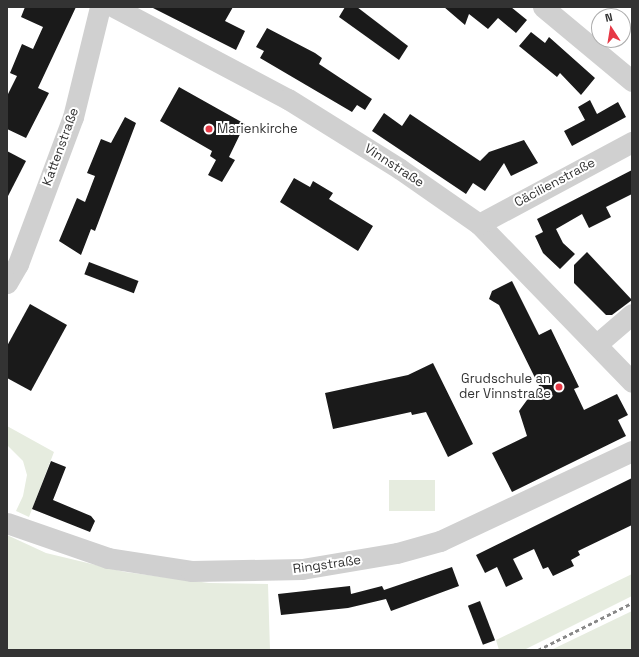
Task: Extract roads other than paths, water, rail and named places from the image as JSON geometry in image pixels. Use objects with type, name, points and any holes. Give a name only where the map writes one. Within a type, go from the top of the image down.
[{"type":"street","name":"Kattenstraße","points":[[7,283],[18,264],[73,116],[100,7]]},
{"type":"street","name":"Vinnstraße","points":[[114,7],[288,99],[400,169],[479,224],[597,344],[632,382]]},
{"type":"street","points":[[543,7],[632,81]]},
{"type":"street","name":"Cäcilienstraße","points":[[479,224],[632,142]]},
{"type":"street","points":[[597,344],[632,314]]},
{"type":"street","name":"Ringstraße","points":[[7,524],[108,558],[191,570],[302,569],[397,553],[440,541],[632,451]]},
{"type":"railway","points":[[538,650],[632,603]]},
{"type":"place","name":"Marienkirche","points":[[209,129]]},
{"type":"place","name":"Grudschule an der Vinnstraße","points":[[559,387]]}]
